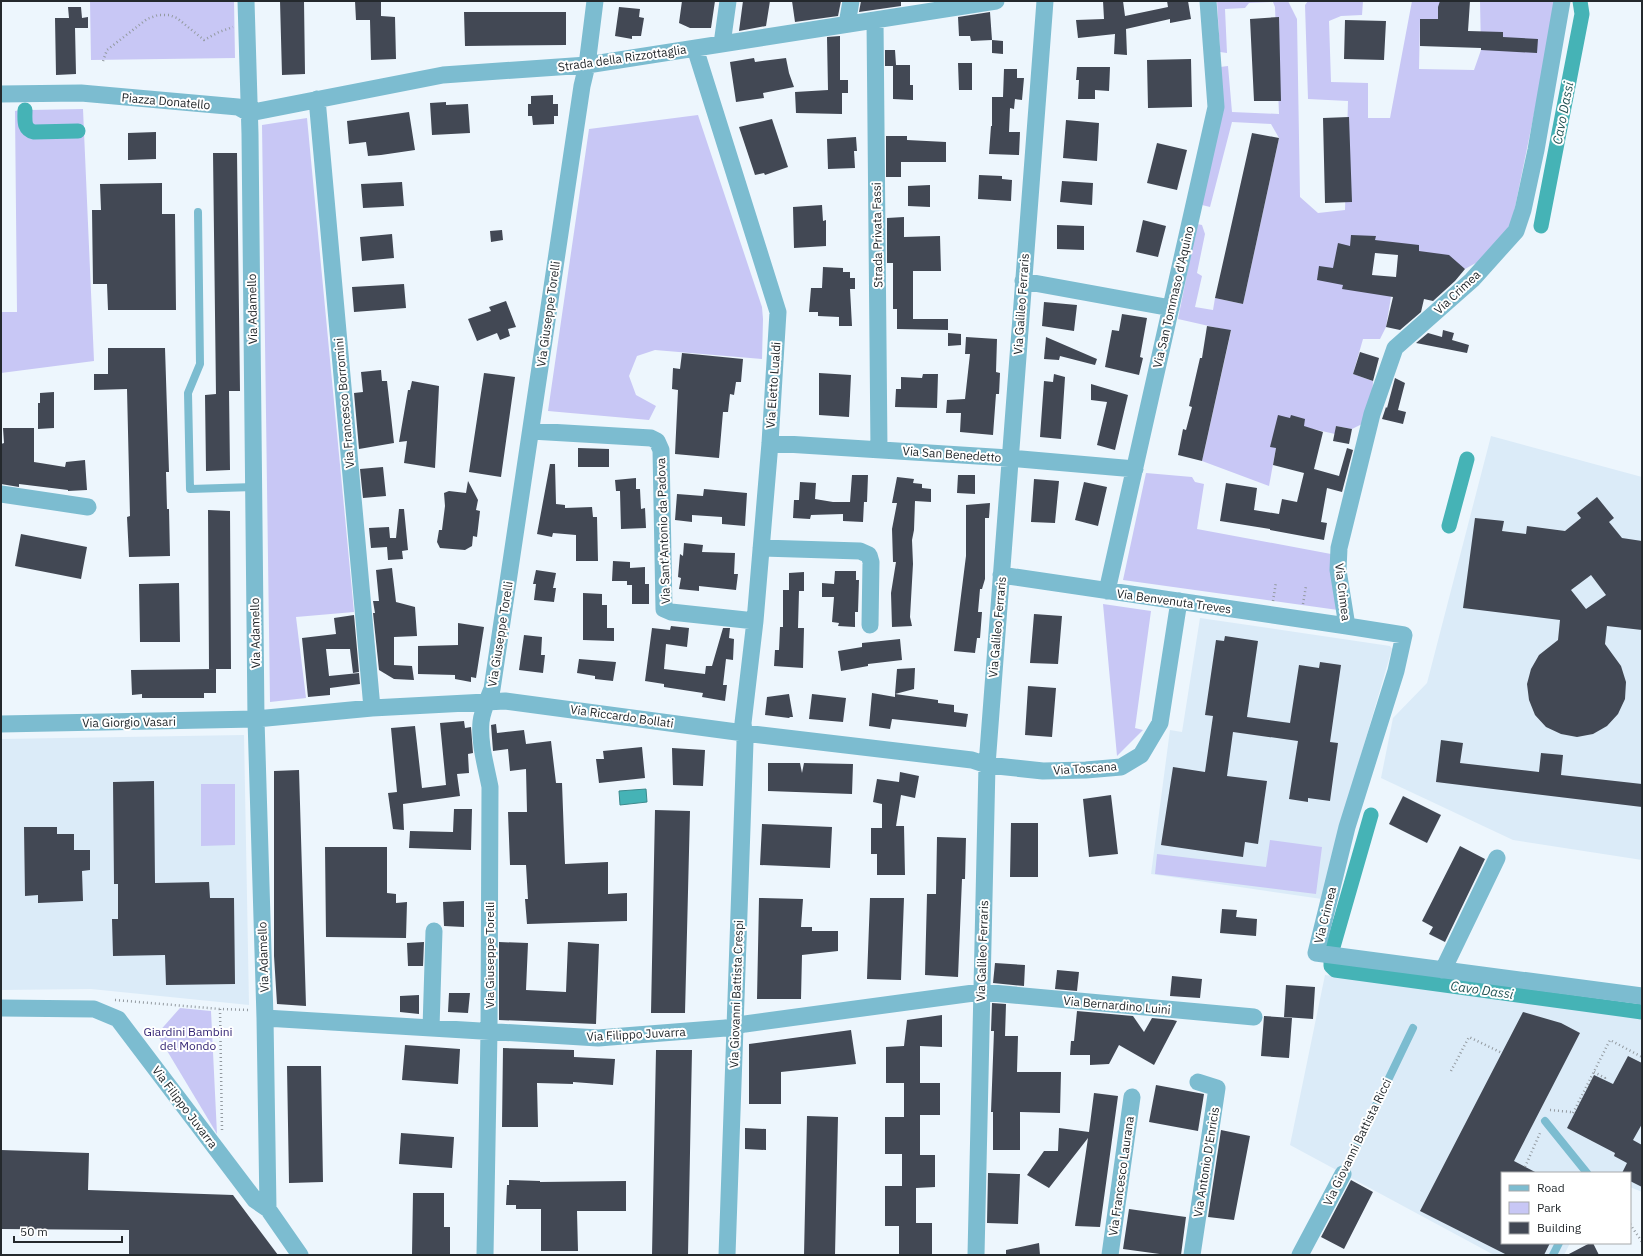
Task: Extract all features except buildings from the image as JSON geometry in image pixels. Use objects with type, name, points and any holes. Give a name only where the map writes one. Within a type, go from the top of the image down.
[{"type":"street","name":"Via Adamello","points":[[246,1],[249,113],[256,720],[265,1018],[268,1209]]},
{"type":"street","name":"Via Giuseppe Torelli","points":[[485,1255],[489,1031],[490,787],[482,748],[481,721],[486,702],[492,689],[584,71],[587,65],[594,1]]},
{"type":"street","points":[[722,44],[728,1]]},
{"type":"street","points":[[847,24],[851,1]]},
{"type":"street","name":"Strada della Rizzottaglia","points":[[249,113],[443,75],[587,65],[996,1]]},
{"type":"street","name":"Via Galileo Ferraris","points":[[976,1255],[987,765],[1009,458],[1045,1]]},
{"type":"street","name":"Via San Tommaso d'Aquino","points":[[1107,591],[1216,107],[1208,1]]},
{"type":"street","name":"Via Crimea","points":[[1562,1],[1536,150],[1523,210],[1516,231],[1472,280],[1394,348],[1372,414],[1339,548],[1338,570],[1347,626],[1404,635],[1396,671],[1347,827],[1316,953],[1642,996]]},
{"type":"street","name":"Strada Privata Fassi","points":[[875,20],[879,450]]},
{"type":"street","name":"Via Eletto Lualdi","points":[[695,48],[778,312],[770,443],[743,723],[744,733]]},
{"type":"street","name":"Piazza Donatello","points":[[1,94],[81,93],[238,107],[249,113]]},
{"type":"street","name":"Via Francesco Borromini","points":[[317,99],[372,708]]},
{"type":"street","points":[[1023,281],[1171,308]]},
{"type":"street","name":"Via Sant'Antonio da Padova","points":[[531,431],[650,438],[657,441],[661,450],[664,609],[671,612],[754,621]]},
{"type":"street","name":"Via San Benedetto","points":[[770,443],[1009,458],[1135,469]]},
{"type":"street","points":[[1,494],[88,507]]},
{"type":"street","points":[[761,548],[860,551],[869,555],[871,562],[870,625]]},
{"type":"street","name":"Via Benvenuta Treves","points":[[1001,575],[1347,626]]},
{"type":"street","name":"Via Toscana","points":[[987,765],[1043,771],[1086,770],[1121,767],[1141,755],[1160,724],[1179,601]]},
{"type":"street","name":"Via Riccardo Bollati","points":[[256,720],[372,708],[505,701],[744,733],[972,760],[987,765]]},
{"type":"street","name":"Via Giorgio Vasari","points":[[1,724],[256,720]]},
{"type":"street","name":"Via Giovanni Battista Crespi","points":[[728,1255],[744,733]]},
{"type":"street","points":[[1443,970],[1497,858]]},
{"type":"street","points":[[431,1028],[434,932]]},
{"type":"street","name":"Via Filippo Juvarra","points":[[265,1018],[598,1038],[726,1028],[981,992]]},
{"type":"street","name":"Via Bernardino Luini","points":[[981,992],[1254,1018]]},
{"type":"street","name":"Via Filippo Juvarra","points":[[1,1008],[94,1009],[118,1019],[255,1200],[268,1209]]},
{"type":"street","name":"Via Antonio D'Enricis","points":[[1192,1255],[1217,1088],[1198,1082]]},
{"type":"street","name":"Via Francesco Laurana","points":[[1110,1255],[1132,1096]]},
{"type":"street","name":"Via Giovanni Battista Ricci","points":[[1300,1255],[1343,1174]]},
{"type":"street","points":[[268,1209],[300,1255]]},
{"type":"lane","points":[[198,212],[200,364],[188,393],[190,489],[254,487]]},
{"type":"lane","name":"Via Giovanni Battista Ricci","points":[[1343,1174],[1413,1028]]},
{"type":"lane","points":[[1545,1121],[1586,1172]]},
{"type":"lane","points":[[1553,1255],[1558,1244]]},
{"type":"path","points":[[103,61],[108,50],[147,19],[158,15],[169,15],[177,18],[204,40],[219,32],[235,27]]},
{"type":"path","points":[[1273,603],[1276,582]]},
{"type":"path","points":[[1302,607],[1306,586]]},
{"type":"path","points":[[222,1130],[220,1010],[250,1011],[250,1004]]},
{"type":"path","points":[[1452,1071],[1469,1037],[1502,1053]]},
{"type":"path","points":[[1545,1111],[1573,1113],[1610,1040],[1642,1057]]},
{"type":"path","points":[[1594,1072],[1605,1078],[1604,1080]]},
{"type":"path","points":[[1526,1167],[1545,1121]]},
{"type":"path","points":[[1631,1225],[1642,1241]]},
{"type":"shaded area","points":[[1491,436],[1642,477],[1642,860],[1513,840],[1381,778],[1393,718],[1427,683]]},
{"type":"shaded area","points":[[1200,618],[1390,646],[1392,649],[1352,786],[1322,899],[1151,874],[1170,730],[1182,732]]},
{"type":"shaded area","points":[[244,735],[249,1005],[91,989],[1,990],[1,739]]},
{"type":"shaded area","points":[[646,789],[647,802],[620,805],[619,791]]},
{"type":"shaded area","points":[[1325,975],[1642,1018],[1642,1192],[1631,1187],[1631,1172],[1501,1172],[1501,1244],[1570,1244],[1564,1255],[1494,1255],[1290,1145]]},
{"type":"green space","points":[[90,1],[234,1],[235,58],[91,60]]},
{"type":"green space","points":[[1217,1],[1288,1],[1297,19],[1300,197],[1318,213],[1345,210],[1348,101],[1308,99],[1305,5],[1308,1],[1363,1],[1362,15],[1341,16],[1329,21],[1331,82],[1368,83],[1368,118],[1390,118],[1412,1],[1462,1],[1438,19],[1420,19],[1419,69],[1474,70],[1481,50],[1480,1],[1557,1],[1511,227],[1483,259],[1465,269],[1418,255],[1347,246],[1344,256],[1391,297],[1386,327],[1380,339],[1363,339],[1353,374],[1373,381],[1372,397],[1364,423],[1352,429],[1336,426],[1335,434],[1313,429],[1311,437],[1276,448],[1269,486],[1202,461],[1231,331],[1178,319],[1197,224],[1202,225],[1205,234],[1197,273],[1202,276],[1195,307],[1213,310],[1215,298],[1243,304],[1279,138],[1271,124],[1232,122],[1210,207],[1202,205],[1220,67],[1228,66],[1232,112],[1279,114],[1275,7],[1273,2],[1249,3],[1245,8],[1225,9],[1227,53],[1220,52]]},
{"type":"green space","points":[[83,109],[94,361],[1,373],[1,312],[17,312],[15,111],[20,110],[20,128],[24,134],[29,137],[47,139],[64,138],[63,126],[33,127],[30,124],[30,110]]},
{"type":"green space","points":[[698,115],[762,307],[762,359],[655,350],[637,356],[629,376],[636,395],[656,406],[649,420],[548,411],[589,129]]},
{"type":"green space","points":[[307,118],[354,612],[296,617],[306,698],[270,702],[262,125]]},
{"type":"green space","points":[[1146,473],[1192,477],[1195,482],[1204,484],[1197,529],[1331,554],[1338,610],[1123,580]]},
{"type":"green space","points":[[1103,604],[1151,611],[1135,728],[1143,730],[1117,756]]},
{"type":"green space","points":[[201,784],[235,784],[235,845],[201,846]]},
{"type":"green space","points":[[1270,840],[1322,847],[1316,894],[1155,874],[1157,854],[1266,867]]},
{"type":"green space","name":"Giardini Bambini del Mondo","points":[[180,1008],[211,1011],[217,1134],[157,1034]]},
{"type":"waterway","name":"Cavo Dassi","points":[[1541,226],[1582,14],[1580,1]]},
{"type":"waterway","points":[[25,110],[25,124],[30,131],[78,131]]},
{"type":"waterway","name":"Cavo Dassi","points":[[1449,526],[1467,459]]},
{"type":"waterway","name":"Cavo Dassi","points":[[1333,947],[1371,815]]},
{"type":"waterway","name":"Cavo Dassi","points":[[1331,959],[1331,966],[1335,970],[1642,1012]]}]
